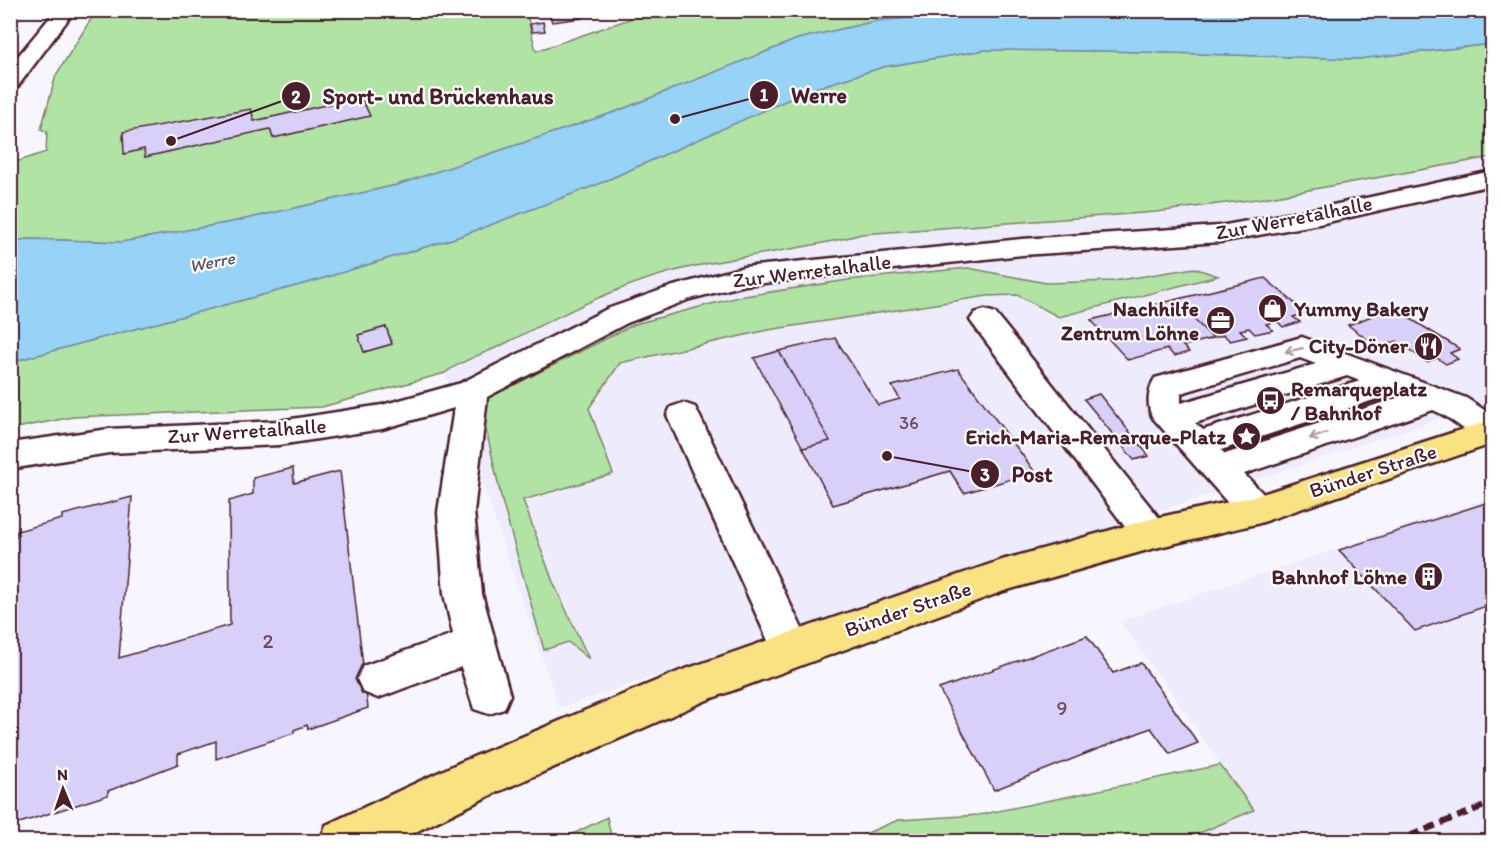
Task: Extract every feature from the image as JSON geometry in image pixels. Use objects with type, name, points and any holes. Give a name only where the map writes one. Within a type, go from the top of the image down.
[{"type":"main road","name":"Bünder Straße","points":[[342,842],[477,778],[684,690],[792,650],[1002,576],[1151,534],[1256,510],[1492,432]]},
{"type":"street","points":[[10,81],[66,10]]},
{"type":"street","name":"Zur Werretalhalle","points":[[10,456],[109,441],[279,433],[382,417],[472,391],[617,316],[680,293],[744,276],[1022,247],[1220,234],[1319,216],[1492,178]]},
{"type":"street","points":[[985,320],[1151,534]]},
{"type":"street","points":[[1256,510],[1171,418],[1349,365],[1455,406],[1492,432]]},
{"type":"street","points":[[1207,457],[1394,382]]},
{"type":"street","points":[[472,391],[456,512],[463,594],[489,695]]},
{"type":"street","points":[[1207,457],[1433,398]]},
{"type":"street","points":[[683,415],[792,650]]},
{"type":"street","points":[[378,679],[476,644]]},
{"type":"shaded area","points":[[1492,157],[1492,402],[559,708],[445,373],[458,363],[502,346],[591,299],[694,266],[820,245],[862,234],[1156,212],[1264,198]]},
{"type":"shaded area","points":[[1492,497],[1492,841],[1181,841],[1254,810],[1120,621]]},
{"type":"green space","points":[[96,11],[526,11],[536,51],[653,11],[980,11],[876,21],[798,39],[615,112],[397,185],[237,221],[122,242],[27,239],[11,242],[10,164],[46,152],[47,132],[41,129],[56,75]]},
{"type":"green space","points":[[1170,11],[1362,11],[1298,14]]},
{"type":"green space","points":[[1492,44],[1492,157],[1264,198],[1156,212],[862,234],[821,244],[696,266],[646,280],[575,309],[459,364],[445,373],[322,407],[73,417],[11,429],[11,362],[311,282],[458,237],[596,185],[812,89],[883,67],[985,50],[1109,51],[1357,59]],"holes":[[[386,327],[392,344],[364,352],[359,335]]]},
{"type":"green space","points":[[968,268],[1046,283],[1114,281],[1194,268],[1218,276],[1059,317],[1017,295],[987,296],[768,330],[620,363],[589,408],[613,474],[523,500],[553,582],[589,659],[568,642],[544,650],[502,501],[480,402],[635,324],[738,297],[848,280]]},
{"type":"green space","points":[[1220,765],[1254,810],[1181,841],[848,841],[898,820],[979,815]]},
{"type":"green space","points":[[607,817],[612,841],[559,841]]},
{"type":"water","points":[[980,11],[1298,14],[1492,11],[1492,44],[1357,59],[1109,51],[985,50],[883,67],[812,89],[596,185],[458,237],[311,282],[11,362],[11,242],[27,239],[122,242],[237,221],[397,185],[615,112],[798,39],[876,21]]},
{"type":"building","points":[[548,10],[580,10],[582,18],[552,22]]},
{"type":"building","points":[[543,22],[545,31],[532,32],[530,24]]},
{"type":"building","points":[[361,97],[370,116],[273,138],[270,129],[145,157],[144,149],[124,154],[123,132],[251,109],[254,121]]},
{"type":"building","points":[[1265,278],[1306,313],[1293,317],[1300,322],[1283,327],[1277,321],[1266,324],[1273,330],[1255,334],[1249,328],[1240,330],[1247,337],[1230,341],[1224,335],[1213,338],[1174,300]]},
{"type":"building","points":[[1174,300],[1213,338],[1183,346],[1189,352],[1174,356],[1167,349],[1128,360],[1091,320]]},
{"type":"building","points":[[1393,308],[1460,349],[1450,353],[1458,359],[1446,364],[1437,358],[1427,362],[1397,341],[1379,348],[1348,325]]},
{"type":"building","points":[[386,327],[392,344],[364,352],[358,335]]},
{"type":"building","points":[[835,338],[878,405],[900,399],[892,386],[958,369],[1035,472],[964,493],[950,471],[833,505],[803,448],[830,441],[779,351]]},
{"type":"building","points":[[779,351],[830,441],[803,448],[754,358]]},
{"type":"building","points":[[1099,394],[1149,456],[1134,460],[1084,399]]},
{"type":"building","points":[[293,468],[294,483],[340,471],[368,708],[308,729],[307,725],[294,730],[294,733],[216,759],[216,741],[178,754],[178,764],[108,791],[108,795],[10,826],[10,549],[13,548],[17,531],[62,519],[62,515],[132,497],[119,658],[230,625],[229,501],[253,494],[253,478]]},
{"type":"building","name":"Bahnhof Löhne","points":[[1492,501],[1492,604],[1415,631],[1339,550]]},
{"type":"building","points":[[1087,636],[1113,673],[1141,663],[1198,743],[1170,754],[1151,728],[994,790],[939,689]]},
{"type":"railway","points":[[1394,842],[1492,803]]},
{"type":"place","name":"Werre","points":[[675,119]]},
{"type":"place","name":"Sport- und Brückenhaus","points":[[171,141]]},
{"type":"place","name":"Yummy Bakery","points":[[1273,309]]},
{"type":"place","name":"Nachhilfe Zentrum Löhne","points":[[1220,321]]},
{"type":"place","name":"City-Döner","points":[[1429,346]]},
{"type":"place","name":"Remarqueplatz / Bahnhof","points":[[1270,401]]},
{"type":"place","name":"Erich-Maria-Remarque-Platz","points":[[1247,437]]},
{"type":"place","name":"Post","points":[[887,456]]},
{"type":"place","name":"Bahnhof Löhne","points":[[1428,577]]}]
